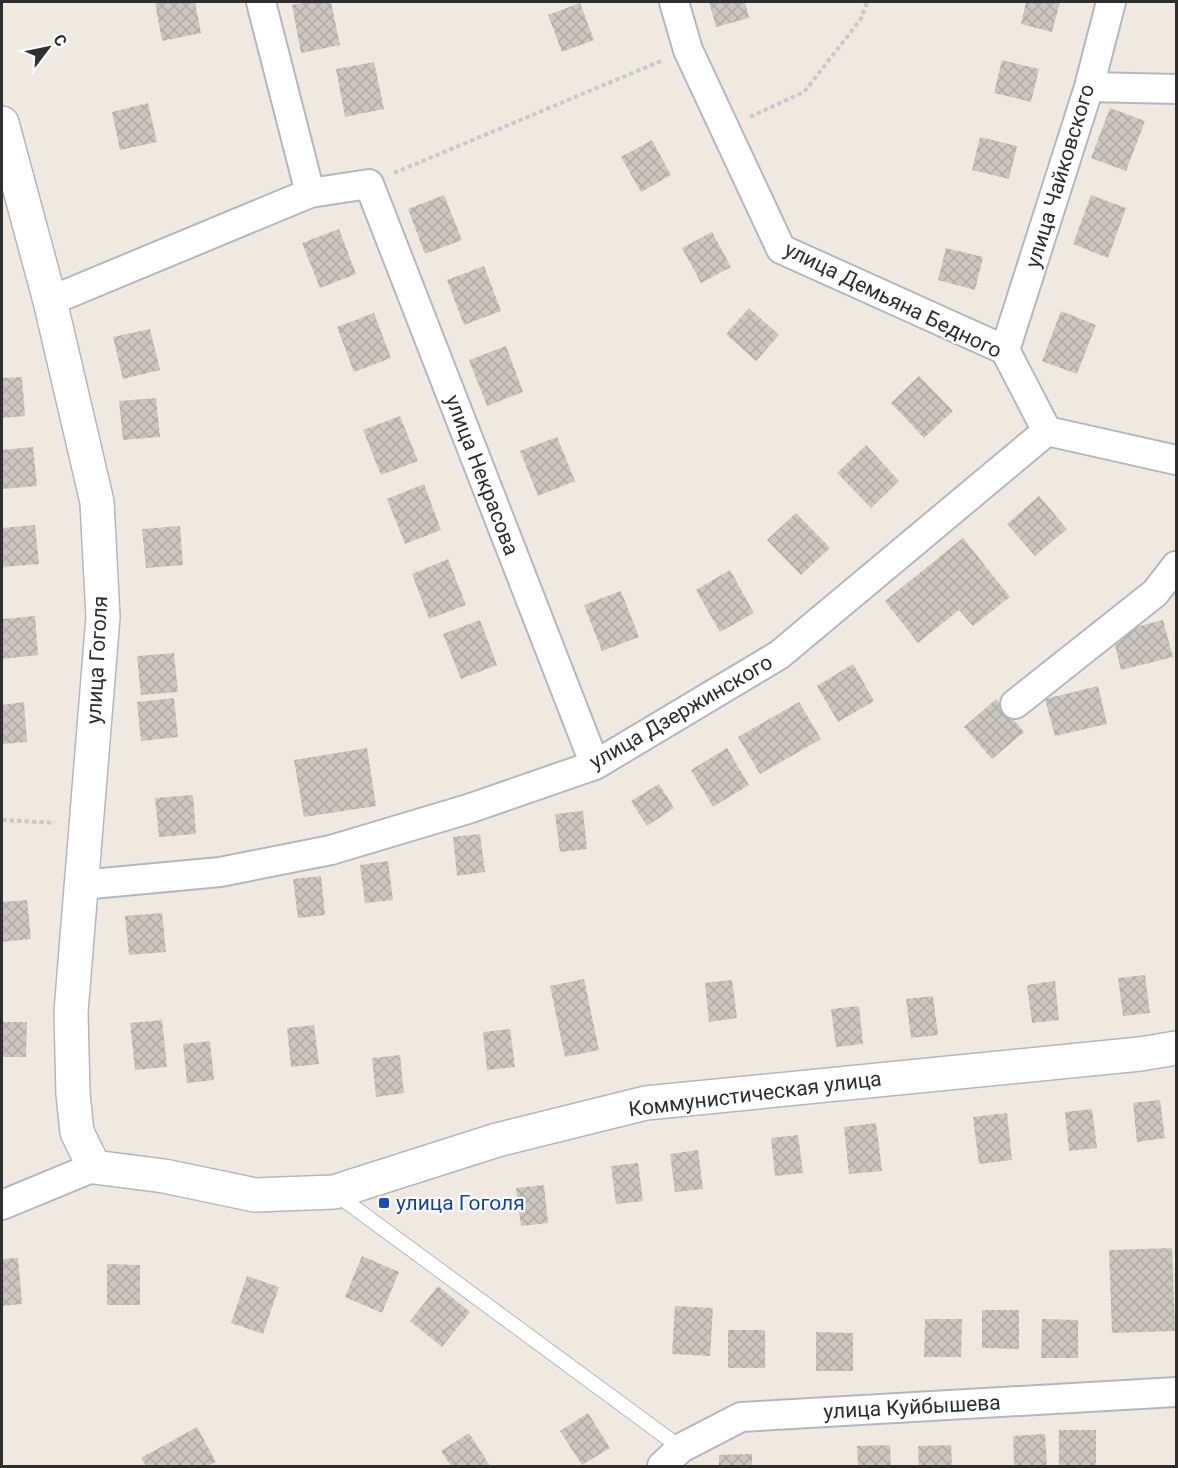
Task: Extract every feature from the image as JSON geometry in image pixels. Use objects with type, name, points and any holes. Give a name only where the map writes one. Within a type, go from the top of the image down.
[{"type":"street","points":[[261,2],[310,193]]},
{"type":"street","name":"улица Демьяна Бедного","points":[[674,2],[688,50],[781,249],[1005,350],[1047,431]]},
{"type":"street","name":"улица Чайковского","points":[[1005,350],[1089,87],[1111,2]]},
{"type":"street","points":[[1089,87],[1176,89]]},
{"type":"street","name":"улица Гоголя","points":[[2,123],[50,301],[97,502],[103,616],[71,1012],[73,1094],[77,1132],[94,1167]]},
{"type":"street","points":[[50,301],[310,193],[369,184]]},
{"type":"street","name":"улица Некрасова","points":[[369,184],[595,765]]},
{"type":"street","points":[[1047,431],[1176,460]]},
{"type":"street","name":"улица Дзержинского","points":[[81,885],[220,873],[331,850],[468,809],[595,765],[779,655],[1047,431]]},
{"type":"street","points":[[1015,704],[1155,593],[1176,566]]},
{"type":"street","name":"Коммунистическая улица","points":[[94,1167],[164,1176],[255,1195],[334,1192],[497,1140],[646,1103],[1140,1054],[1176,1048]]},
{"type":"street","points":[[2,1205],[94,1167]]},
{"type":"street","name":"улица Куйбышева","points":[[672,1457],[741,1417],[1176,1392]]},
{"type":"lane","points":[[334,1192],[672,1457]]},
{"type":"path","points":[[724,129],[804,92],[861,19],[867,2]]},
{"type":"path","points":[[369,184],[688,50]]},
{"type":"path","points":[[2,820],[86,825]]},
{"type":"building","points":[[155,2],[195,2],[201,33],[162,41]]},
{"type":"building","points":[[331,2],[340,45],[301,53],[292,5]]},
{"type":"building","points":[[709,2],[745,2],[749,18],[716,27]]},
{"type":"building","points":[[1026,2],[1060,2],[1052,32],[1021,24]]},
{"type":"building","points":[[580,3],[594,40],[562,52],[548,15]]},
{"type":"building","points":[[1002,60],[1039,69],[1031,102],[994,93]]},
{"type":"building","points":[[374,62],[384,109],[345,117],[336,69]]},
{"type":"building","points":[[148,103],[157,142],[120,150],[112,112]]},
{"type":"building","points":[[1110,108],[1145,121],[1126,171],[1091,158]]},
{"type":"building","points":[[980,137],[1017,146],[1009,179],[972,170]]},
{"type":"building","points":[[652,140],[671,175],[641,192],[621,157]]},
{"type":"building","points":[[444,195],[462,240],[425,254],[408,209]]},
{"type":"building","points":[[1091,195],[1126,208],[1108,258],[1073,244]]},
{"type":"building","points":[[339,229],[356,274],[320,288],[302,243]]},
{"type":"building","points":[[712,232],[731,267],[701,283],[682,248]]},
{"type":"building","points":[[946,248],[983,257],[975,290],[938,280]]},
{"type":"building","points":[[484,266],[501,311],[464,325],[447,280]]},
{"type":"building","points":[[749,308],[779,335],[756,361],[726,334]]},
{"type":"building","points":[[1061,311],[1096,325],[1077,374],[1042,361]]},
{"type":"building","points":[[374,313],[391,358],[354,372],[337,327]]},
{"type":"building","points":[[150,329],[160,370],[123,379],[113,337]]},
{"type":"building","points":[[506,346],[523,392],[487,406],[469,360]]},
{"type":"building","points":[[919,376],[953,411],[924,438],[891,403]]},
{"type":"building","points":[[22,377],[25,416],[2,418],[2,378]]},
{"type":"building","points":[[156,398],[160,437],[123,440],[119,401]]},
{"type":"building","points":[[400,416],[418,461],[381,475],[363,430]]},
{"type":"building","points":[[557,437],[575,481],[538,496],[520,451]]},
{"type":"building","points":[[866,445],[899,481],[871,508],[837,473]]},
{"type":"building","points":[[33,447],[37,486],[2,489],[2,450]]},
{"type":"building","points":[[424,484],[441,530],[405,544],[387,499]]},
{"type":"building","points":[[1039,496],[1067,529],[1035,556],[1007,524]]},
{"type":"building","points":[[796,513],[830,548],[801,575],[767,540]]},
{"type":"building","points":[[35,525],[39,564],[2,567],[2,528]]},
{"type":"building","points":[[180,526],[183,565],[146,568],[142,529]]},
{"type":"building","points":[[963,538],[1010,597],[973,626],[959,610],[918,643],[885,601]]},
{"type":"building","points":[[448,559],[466,605],[429,619],[412,574]]},
{"type":"building","points":[[730,570],[754,613],[720,632],[696,590]]},
{"type":"building","points":[[621,591],[639,637],[602,651],[584,605]]},
{"type":"building","points":[[35,616],[38,655],[2,659],[2,619]]},
{"type":"building","points":[[480,620],[497,665],[461,679],[443,634]]},
{"type":"building","points":[[1163,620],[1173,657],[1121,670],[1112,633]]},
{"type":"building","points":[[174,653],[178,692],[141,695],[137,656]]},
{"type":"building","points":[[853,664],[874,701],[838,722],[817,686]]},
{"type":"building","points":[[1098,686],[1107,724],[1055,736],[1045,699]]},
{"type":"building","points":[[174,698],[178,737],[141,741],[137,702]]},
{"type":"building","points":[[996,699],[1024,732],[992,759],[964,727]]},
{"type":"building","points":[[24,702],[27,742],[2,744],[2,705]]},
{"type":"building","points":[[799,702],[821,739],[760,774],[738,737]]},
{"type":"building","points":[[367,748],[376,806],[304,817],[294,760]]},
{"type":"building","points":[[727,748],[749,785],[713,807],[691,770]]},
{"type":"building","points":[[659,784],[674,808],[647,826],[631,801]]},
{"type":"building","points":[[193,795],[196,834],[159,837],[155,798]]},
{"type":"building","points":[[583,811],[587,849],[560,852],[555,814]]},
{"type":"building","points":[[480,834],[485,872],[457,876],[453,837]]},
{"type":"building","points":[[388,861],[393,900],[365,903],[360,865]]},
{"type":"building","points":[[321,876],[325,915],[298,918],[293,879]]},
{"type":"building","points":[[27,900],[31,939],[2,942],[2,902]]},
{"type":"building","points":[[162,913],[166,952],[129,955],[125,916]]},
{"type":"building","points":[[1145,975],[1150,1013],[1123,1016],[1118,978]]},
{"type":"building","points":[[584,979],[599,1050],[565,1057],[550,986]]},
{"type":"building","points":[[732,980],[737,1018],[709,1022],[705,983]]},
{"type":"building","points":[[1055,981],[1059,1020],[1032,1023],[1027,985]]},
{"type":"building","points":[[933,996],[938,1035],[911,1038],[906,999]]},
{"type":"building","points":[[859,1006],[863,1044],[836,1047],[831,1009]]},
{"type":"building","points":[[162,1020],[167,1067],[135,1070],[130,1023]]},
{"type":"building","points":[[2,1022],[27,1022],[26,1057],[2,1057]]},
{"type":"building","points":[[314,1025],[319,1064],[291,1067],[287,1028]]},
{"type":"building","points":[[510,1029],[515,1067],[487,1070],[483,1032]]},
{"type":"building","points":[[210,1041],[214,1080],[187,1083],[183,1044]]},
{"type":"building","points":[[400,1055],[404,1093],[376,1097],[372,1058]]},
{"type":"building","points":[[1160,1100],[1165,1138],[1137,1142],[1133,1103]]},
{"type":"building","points":[[1092,1109],[1097,1148],[1069,1151],[1065,1112]]},
{"type":"building","points":[[1007,1113],[1012,1160],[979,1164],[973,1117]]},
{"type":"building","points":[[876,1123],[882,1171],[849,1174],[844,1127]]},
{"type":"building","points":[[798,1135],[803,1173],[775,1176],[771,1138]]},
{"type":"building","points":[[698,1150],[703,1189],[675,1192],[670,1154]]},
{"type":"building","points":[[638,1163],[643,1201],[616,1204],[611,1166]]},
{"type":"building","points":[[544,1185],[548,1223],[521,1226],[516,1188]]},
{"type":"building","points":[[1172,1248],[1175,1331],[1112,1333],[1109,1250]]},
{"type":"building","points":[[362,1256],[399,1272],[382,1313],[345,1297]]},
{"type":"building","points":[[18,1258],[22,1304],[2,1306],[2,1259]]},
{"type":"building","points":[[107,1264],[140,1265],[140,1305],[107,1305]]},
{"type":"building","points":[[247,1276],[279,1287],[263,1334],[231,1323]]},
{"type":"building","points":[[438,1286],[470,1312],[442,1347],[410,1321]]},
{"type":"building","points":[[675,1306],[713,1308],[710,1356],[672,1354]]},
{"type":"building","points":[[982,1310],[1019,1310],[1019,1349],[982,1348]]},
{"type":"building","points":[[925,1319],[962,1319],[961,1357],[924,1357]]},
{"type":"building","points":[[1042,1319],[1078,1320],[1078,1358],[1041,1358]]},
{"type":"building","points":[[728,1330],[765,1330],[765,1368],[728,1368]]},
{"type":"building","points":[[816,1332],[853,1333],[853,1371],[816,1371]]},
{"type":"building","points":[[588,1413],[610,1448],[582,1465],[560,1431]]},
{"type":"building","points":[[197,1427],[216,1462],[207,1466],[146,1466],[141,1458]]},
{"type":"building","points":[[1059,1430],[1096,1430],[1096,1466],[1059,1466]]},
{"type":"building","points":[[469,1433],[490,1466],[451,1466],[441,1451]]},
{"type":"building","points":[[1045,1434],[1047,1466],[1014,1466],[1013,1436]]},
{"type":"building","points":[[890,1445],[891,1466],[858,1466],[857,1446]]},
{"type":"building","points":[[951,1445],[952,1466],[919,1466],[918,1446]]},
{"type":"building","points":[[752,1454],[752,1466],[719,1466],[719,1455]]},
{"type":"place","name":"улица Гоголя","points":[[384,1203]]}]
